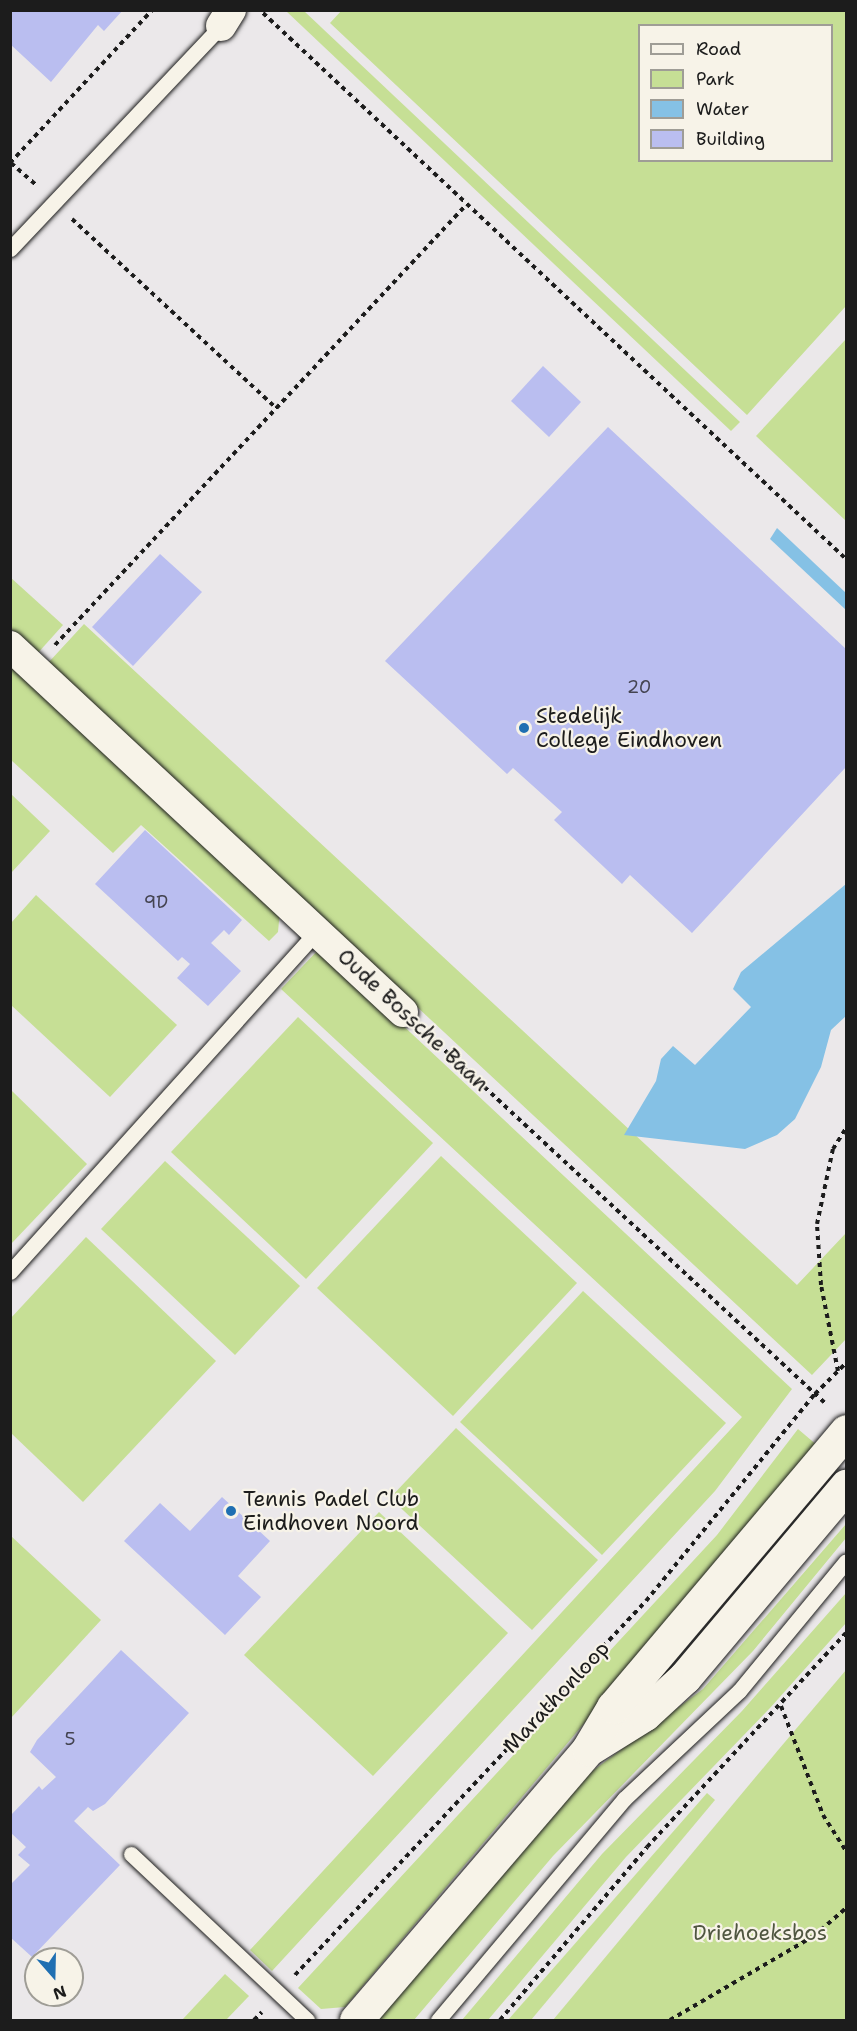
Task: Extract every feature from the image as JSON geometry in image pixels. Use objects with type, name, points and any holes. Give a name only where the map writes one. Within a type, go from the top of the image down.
[{"type":"main road","points":[[356,2020],[588,1749],[613,1707],[846,1431]]},
{"type":"main road","points":[[588,1749],[645,1714],[685,1677],[846,1486]]},
{"type":"street","name":"Oude Bossche Baan","points":[[10,646],[404,1012]]},
{"type":"lane","points":[[10,249],[226,18]]},
{"type":"lane","points":[[10,1272],[317,931]]},
{"type":"lane","points":[[438,2020],[624,1799],[739,1691],[846,1561]]},
{"type":"lane","points":[[131,1854],[307,2020]]},
{"type":"path","points":[[152,10],[11,163],[276,408]]},
{"type":"path","points":[[260,10],[846,559]]},
{"type":"path","points":[[34,668],[466,205]]},
{"type":"path","name":"Oude Bossche Baan","points":[[404,1012],[815,1394]]},
{"type":"path","points":[[838,1371],[821,1285],[817,1224],[833,1149],[846,1128]]},
{"type":"path","name":"Marathonloop","points":[[254,2020],[646,1601],[815,1394],[846,1364]]},
{"type":"path","points":[[500,2020],[647,1846],[781,1706],[846,1633]]},
{"type":"path","points":[[781,1706],[823,1815],[846,1851]]},
{"type":"path","points":[[670,2020],[814,1936],[846,1908]]},
{"type":"green space","points":[[342,10],[846,11],[846,306],[747,415],[330,23]]},
{"type":"green space","points":[[286,11],[304,11],[740,422],[731,431]]},
{"type":"green space","points":[[846,339],[846,521],[756,436]]},
{"type":"green space","points":[[10,577],[63,625],[37,654],[11,629]]},
{"type":"green space","points":[[84,624],[797,1285],[846,1233],[846,1339],[812,1375],[48,663]]},
{"type":"green space","points":[[10,660],[280,910],[278,932],[269,941],[141,825],[113,853],[11,760]]},
{"type":"green space","points":[[11,794],[50,831],[10,873]]},
{"type":"green space","points":[[36,895],[177,1025],[110,1097],[11,1005],[11,923]]},
{"type":"green space","points":[[320,948],[792,1389],[715,1491],[272,1971],[250,1950],[742,1417],[281,989]]},
{"type":"green space","points":[[298,1017],[433,1143],[306,1279],[171,1152]]},
{"type":"green space","points":[[11,1090],[87,1164],[10,1244]]},
{"type":"green space","points":[[441,1156],[577,1283],[453,1416],[317,1288]]},
{"type":"green space","points":[[165,1161],[300,1286],[235,1355],[101,1229]]},
{"type":"green space","points":[[86,1237],[216,1361],[83,1502],[11,1433],[10,1319]]},
{"type":"green space","points":[[583,1291],[726,1423],[602,1555],[460,1422]]},
{"type":"green space","points":[[456,1428],[598,1560],[532,1630],[390,1498]]},
{"type":"green space","points":[[798,1429],[818,1446],[345,2007],[321,2009],[298,1988],[717,1535]]},
{"type":"green space","points":[[379,1512],[508,1633],[373,1776],[244,1655]]},
{"type":"green space","points":[[846,1524],[846,1538],[753,1651],[553,1856],[414,2020],[378,2020],[591,1772],[703,1689]]},
{"type":"green space","points":[[11,1536],[101,1620],[10,1718]]},
{"type":"green space","points":[[846,1593],[846,1623],[770,1708],[626,1857],[488,2020],[462,2020],[602,1854],[742,1711]]},
{"type":"green space","name":"Driehoeksbos","points":[[846,1670],[846,2020],[553,2020],[779,1749]]},
{"type":"green space","points":[[707,1793],[715,1800],[531,2020],[508,2020]]},
{"type":"green space","points":[[225,1974],[249,1996],[226,2020],[182,2020]]},
{"type":"water","points":[[777,528],[846,593],[846,610],[770,539]]},
{"type":"water","points":[[846,884],[846,1016],[831,1030],[821,1067],[795,1119],[777,1135],[745,1149],[624,1135],[656,1081],[661,1059],[673,1046],[695,1065],[751,1007],[733,989],[741,972]]},
{"type":"building","points":[[10,10],[123,10],[104,31],[98,25],[51,82],[10,44]]},
{"type":"building","points":[[543,366],[581,402],[549,437],[511,401]]},
{"type":"building","points":[[608,427],[846,649],[846,767],[692,933],[630,875],[622,884],[554,820],[562,812],[513,768],[507,774],[385,661]]},
{"type":"building","points":[[160,554],[202,592],[133,666],[92,627]]},
{"type":"building","points":[[145,830],[242,920],[229,935],[224,930],[211,943],[241,971],[208,1006],[177,978],[190,964],[182,957],[178,961],[95,884]]},
{"type":"building","points":[[222,1497],[270,1541],[238,1576],[261,1597],[225,1635],[124,1541],[160,1503],[190,1531]]},
{"type":"building","points":[[121,1650],[189,1713],[105,1804],[93,1811],[88,1807],[74,1821],[120,1865],[42,1947],[24,1947],[24,1950],[10,1937],[10,1885],[30,1865],[18,1855],[26,1847],[10,1832],[10,1816],[39,1786],[42,1790],[56,1777],[30,1752],[37,1740]]},
{"type":"place","name":"Stedelijk College Eindhoven","points":[[524,728]]},
{"type":"place","name":"Tennis Padel Club Eindhoven Noord","points":[[231,1511]]}]
